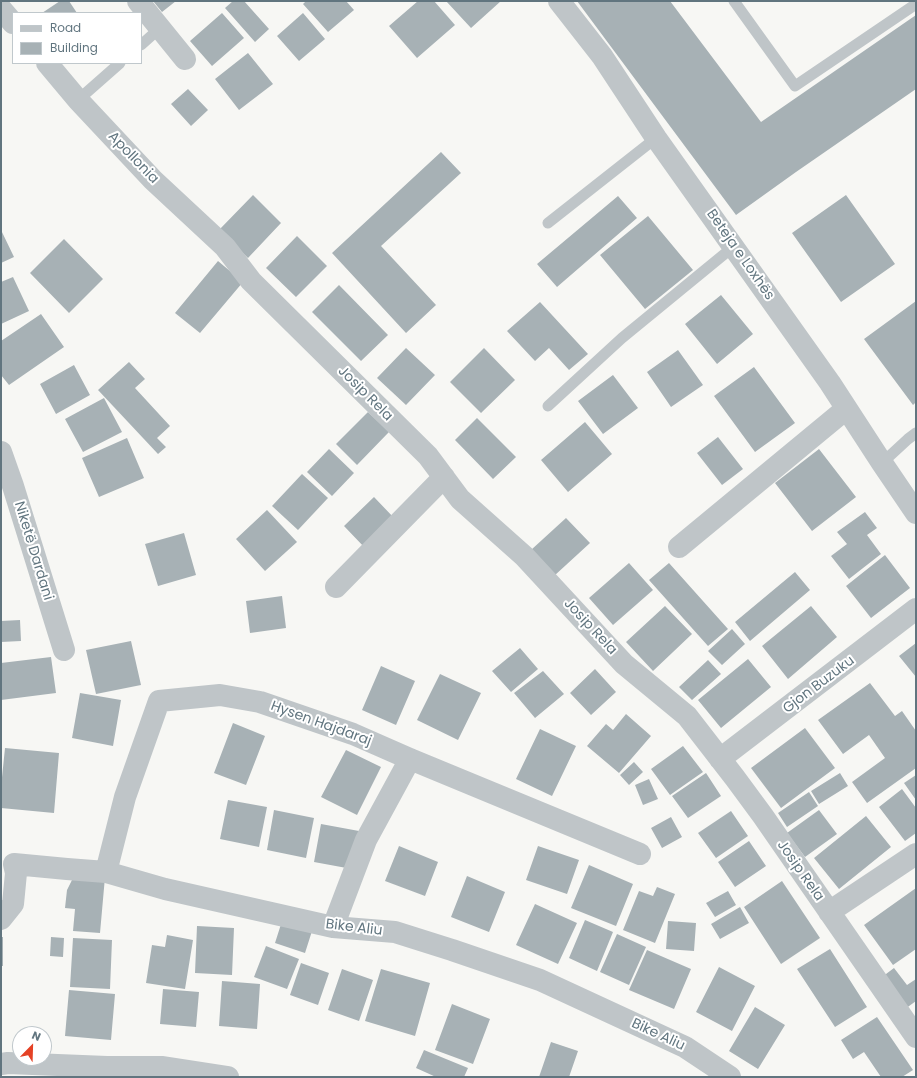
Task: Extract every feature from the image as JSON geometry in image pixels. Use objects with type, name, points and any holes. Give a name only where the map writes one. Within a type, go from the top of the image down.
[{"type":"street","points":[[138,1],[185,58]]},
{"type":"street","name":"Beteja e Loxhës","points":[[559,1],[602,56],[656,138],[830,383],[916,513]]},
{"type":"street","points":[[1,9],[12,22]]},
{"type":"street","name":"Apollonia","points":[[48,64],[78,100],[153,180],[225,248]]},
{"type":"street","name":"Josip Rela","points":[[225,248],[251,281],[428,456],[460,499],[524,556],[624,664],[687,716],[758,810],[916,1037]]},
{"type":"street","points":[[679,546],[846,409]]},
{"type":"street","name":"Niketë Dardani","points":[[1,452],[64,650]]},
{"type":"street","points":[[336,587],[444,477]]},
{"type":"street","name":"Gjon Buzuku","points":[[720,759],[916,609]]},
{"type":"street","name":"Hysen Hajdaraj","points":[[106,872],[125,797],[159,701],[220,695],[260,702],[352,734],[640,854]]},
{"type":"street","points":[[333,927],[366,840],[410,759]]},
{"type":"street","points":[[829,912],[916,854]]},
{"type":"street","name":"Bike Aliu","points":[[7,861],[67,869],[106,872],[165,889],[333,927],[395,932],[540,980],[685,1048],[730,1077]]},
{"type":"street","name":"Bike Aliu","points":[[1,919],[13,904],[16,873],[7,861]]},
{"type":"street","points":[[1,1064],[163,1067],[228,1077]]},
{"type":"lane","points":[[734,1],[795,86],[916,4]]},
{"type":"lane","points":[[142,44],[160,28]]},
{"type":"lane","points":[[78,100],[119,64]]},
{"type":"lane","points":[[548,223],[656,138]]},
{"type":"lane","points":[[548,406],[622,338],[734,246]]},
{"type":"lane","points":[[882,463],[916,433]]},
{"type":"building","points":[[60,1],[69,1],[76,12],[44,12]]},
{"type":"building","points":[[153,1],[176,1],[162,12]]},
{"type":"building","points":[[233,1],[244,1],[269,29],[255,42],[225,8]]},
{"type":"building","points":[[306,1],[346,1],[354,10],[328,32],[303,4]]},
{"type":"building","points":[[418,1],[434,1],[455,25],[417,58],[389,26]]},
{"type":"building","points":[[446,1],[501,1],[471,28]]},
{"type":"building","points":[[577,1],[670,1],[761,122],[916,15],[916,89],[736,215]]},
{"type":"building","points":[[222,13],[244,38],[212,66],[190,41]]},
{"type":"building","points":[[303,13],[325,39],[299,61],[277,36]]},
{"type":"building","points":[[248,53],[273,84],[239,110],[215,79]]},
{"type":"building","points":[[188,89],[208,110],[191,126],[171,104]]},
{"type":"building","points":[[441,152],[461,173],[381,246],[436,305],[406,333],[332,253]]},
{"type":"building","points":[[253,195],[281,223],[248,258],[219,230]]},
{"type":"building","points":[[846,195],[895,264],[841,302],[792,233]]},
{"type":"building","points":[[618,196],[637,218],[557,287],[537,264]]},
{"type":"building","points":[[648,216],[693,270],[645,309],[600,255]]},
{"type":"building","points":[[1,230],[14,257],[1,263]]},
{"type":"building","points":[[297,236],[327,266],[296,297],[266,268]]},
{"type":"building","points":[[64,239],[103,279],[69,313],[30,273]]},
{"type":"building","points":[[218,261],[243,282],[200,333],[175,313]]},
{"type":"building","points":[[13,277],[29,311],[1,324],[1,282]]},
{"type":"building","points":[[339,285],[388,335],[361,361],[312,312]]},
{"type":"building","points":[[721,295],[753,334],[717,364],[685,324]]},
{"type":"building","points":[[916,301],[916,402],[913,405],[864,339]]},
{"type":"building","points":[[540,302],[588,354],[569,370],[549,348],[535,361],[507,331]]},
{"type":"building","points":[[41,314],[64,347],[9,385],[1,375],[1,341]]},
{"type":"building","points":[[406,348],[435,375],[406,405],[377,378]]},
{"type":"building","points":[[484,348],[515,380],[481,413],[450,382]]},
{"type":"building","points":[[678,350],[703,385],[671,407],[647,372]]},
{"type":"building","points":[[129,362],[145,379],[135,388],[170,426],[157,438],[166,447],[158,454],[98,390]]},
{"type":"building","points":[[74,365],[90,395],[56,414],[40,384]]},
{"type":"building","points":[[754,367],[795,423],[755,452],[714,396]]},
{"type":"building","points":[[613,375],[638,408],[603,434],[578,401]]},
{"type":"building","points":[[104,398],[122,432],[83,452],[65,419]]},
{"type":"building","points":[[368,412],[389,432],[357,465],[336,444]]},
{"type":"building","points":[[477,418],[516,457],[493,479],[455,440]]},
{"type":"building","points":[[585,422],[612,454],[568,492],[541,460]]},
{"type":"building","points":[[718,437],[743,469],[722,485],[697,453]]},
{"type":"building","points":[[127,438],[144,478],[99,497],[82,458]]},
{"type":"building","points":[[329,449],[354,473],[332,496],[307,472]]},
{"type":"building","points":[[819,449],[856,497],[812,531],[775,483]]},
{"type":"building","points":[[302,474],[328,498],[298,530],[272,506]]},
{"type":"building","points":[[374,497],[395,519],[365,548],[344,526]]},
{"type":"building","points":[[267,510],[297,542],[265,571],[236,539]]},
{"type":"building","points":[[865,512],[877,528],[867,535],[881,554],[849,579],[831,556],[847,544],[837,532]]},
{"type":"building","points":[[566,518],[590,543],[554,576],[531,550]]},
{"type":"building","points":[[184,533],[196,575],[158,586],[145,544]]},
{"type":"building","points":[[885,555],[910,588],[871,618],[846,586]]},
{"type":"building","points":[[629,563],[653,590],[613,625],[589,598]]},
{"type":"building","points":[[669,563],[728,629],[708,646],[649,580]]},
{"type":"building","points":[[795,572],[810,590],[750,641],[735,622]]},
{"type":"building","points":[[282,596],[286,628],[250,633],[246,601]]},
{"type":"building","points":[[665,606],[692,634],[653,671],[626,642]]},
{"type":"building","points":[[811,606],[837,637],[788,679],[762,646]]},
{"type":"building","points":[[20,620],[21,641],[1,642],[1,621]]},
{"type":"building","points":[[732,629],[745,644],[722,665],[708,651]]},
{"type":"building","points":[[131,641],[141,685],[96,694],[86,650]]},
{"type":"building","points":[[916,643],[916,677],[899,656]]},
{"type":"building","points":[[520,648],[538,669],[511,692],[492,671]]},
{"type":"building","points":[[51,657],[56,693],[1,700],[1,663]]},
{"type":"building","points":[[748,659],[771,687],[721,728],[698,700]]},
{"type":"building","points":[[708,660],[721,674],[692,700],[679,687]]},
{"type":"building","points":[[381,666],[415,681],[396,725],[362,710]]},
{"type":"building","points":[[595,669],[616,692],[591,715],[570,693]]},
{"type":"building","points":[[543,671],[564,694],[535,718],[514,693]]},
{"type":"building","points":[[440,674],[481,693],[458,740],[417,720]]},
{"type":"building","points":[[870,683],[895,716],[902,711],[916,731],[916,768],[867,803],[852,782],[885,758],[869,735],[843,754],[818,720]]},
{"type":"building","points":[[80,693],[121,700],[113,746],[72,738]]},
{"type":"building","points":[[626,714],[651,736],[619,773],[587,746],[606,724],[613,730]]},
{"type":"building","points":[[233,723],[265,736],[246,785],[214,773]]},
{"type":"building","points":[[805,728],[835,768],[781,808],[751,768]]},
{"type":"building","points":[[540,729],[576,746],[552,796],[516,779]]},
{"type":"building","points":[[683,746],[703,772],[670,795],[651,769]]},
{"type":"building","points":[[5,748],[59,753],[54,813],[1,808],[1,787]]},
{"type":"building","points":[[346,750],[381,767],[357,815],[321,797]]},
{"type":"building","points":[[634,762],[643,772],[629,785],[620,775]]},
{"type":"building","points":[[706,773],[721,796],[688,818],[672,796]]},
{"type":"building","points":[[840,773],[848,786],[819,804],[811,791]]},
{"type":"building","points":[[916,775],[916,800],[904,783]]},
{"type":"building","points":[[649,779],[658,799],[643,805],[635,785]]},
{"type":"building","points":[[902,789],[916,808],[916,833],[905,841],[879,807]]},
{"type":"building","points":[[809,792],[818,806],[787,827],[778,813]]},
{"type":"building","points":[[228,800],[267,807],[259,847],[220,839]]},
{"type":"building","points":[[274,810],[314,818],[306,858],[267,850]]},
{"type":"building","points":[[819,810],[837,834],[805,857],[787,833]]},
{"type":"building","points":[[731,811],[748,836],[716,858],[698,833]]},
{"type":"building","points":[[866,816],[891,847],[839,889],[814,858]]},
{"type":"building","points":[[671,817],[682,837],[662,848],[651,828]]},
{"type":"building","points":[[321,824],[359,831],[352,869],[314,862]]},
{"type":"building","points":[[749,841],[766,866],[735,887],[718,862]]},
{"type":"building","points":[[399,846],[438,862],[425,896],[385,881]]},
{"type":"building","points":[[538,846],[579,860],[567,894],[526,880]]},
{"type":"building","points":[[589,865],[633,884],[616,926],[571,908]]},
{"type":"building","points":[[467,876],[505,892],[489,932],[451,917]]},
{"type":"building","points":[[105,877],[100,933],[73,931],[75,909],[65,908],[67,890],[73,878]]},
{"type":"building","points":[[782,881],[820,938],[781,964],[744,907]]},
{"type":"building","points":[[657,887],[675,894],[655,943],[623,930],[639,891],[653,896]]},
{"type":"building","points":[[916,888],[916,949],[893,965],[864,925]]},
{"type":"building","points":[[728,891],[736,905],[715,917],[706,903]]},
{"type":"building","points":[[535,904],[577,923],[558,964],[516,945]]},
{"type":"building","points":[[740,907],[749,923],[720,939],[711,924]]},
{"type":"building","points":[[585,920],[613,932],[597,971],[569,958]]},
{"type":"building","points":[[282,921],[312,931],[305,953],[275,943]]},
{"type":"building","points":[[668,921],[696,923],[694,951],[666,949]]},
{"type":"building","points":[[197,926],[234,928],[232,975],[195,973]]},
{"type":"building","points":[[617,934],[646,947],[629,985],[600,972]]},
{"type":"building","points":[[167,935],[193,940],[185,989],[146,983],[152,945],[165,947]]},
{"type":"building","points":[[1,937],[3,937],[3,966],[1,966]]},
{"type":"building","points":[[51,937],[64,938],[63,957],[50,956]]},
{"type":"building","points":[[73,938],[112,940],[110,989],[70,987]]},
{"type":"building","points":[[266,946],[299,959],[287,989],[254,977]]},
{"type":"building","points":[[830,949],[867,1007],[835,1027],[797,969]]},
{"type":"building","points":[[647,950],[691,969],[674,1009],[629,990]]},
{"type":"building","points":[[301,963],[329,973],[318,1005],[290,995]]},
{"type":"building","points":[[719,967],[755,986],[732,1031],[696,1012]]},
{"type":"building","points":[[894,968],[907,985],[916,979],[916,1001],[905,1009],[882,977]]},
{"type":"building","points":[[342,969],[373,980],[359,1021],[328,1010]]},
{"type":"building","points":[[381,969],[430,983],[415,1036],[365,1021]]},
{"type":"building","points":[[222,981],[260,984],[257,1029],[219,1026]]},
{"type":"building","points":[[163,989],[199,992],[196,1027],[160,1024]]},
{"type":"building","points":[[69,990],[115,994],[111,1040],[65,1036]]},
{"type":"building","points":[[452,1004],[490,1019],[473,1064],[435,1050]]},
{"type":"building","points":[[755,1007],[785,1025],[758,1069],[729,1051]]},
{"type":"building","points":[[877,1017],[913,1070],[902,1077],[881,1077],[864,1052],[853,1059],[841,1040]]},
{"type":"building","points":[[551,1042],[578,1051],[569,1077],[539,1077]]},
{"type":"building","points":[[424,1050],[468,1068],[464,1077],[436,1077],[416,1068]]}]
